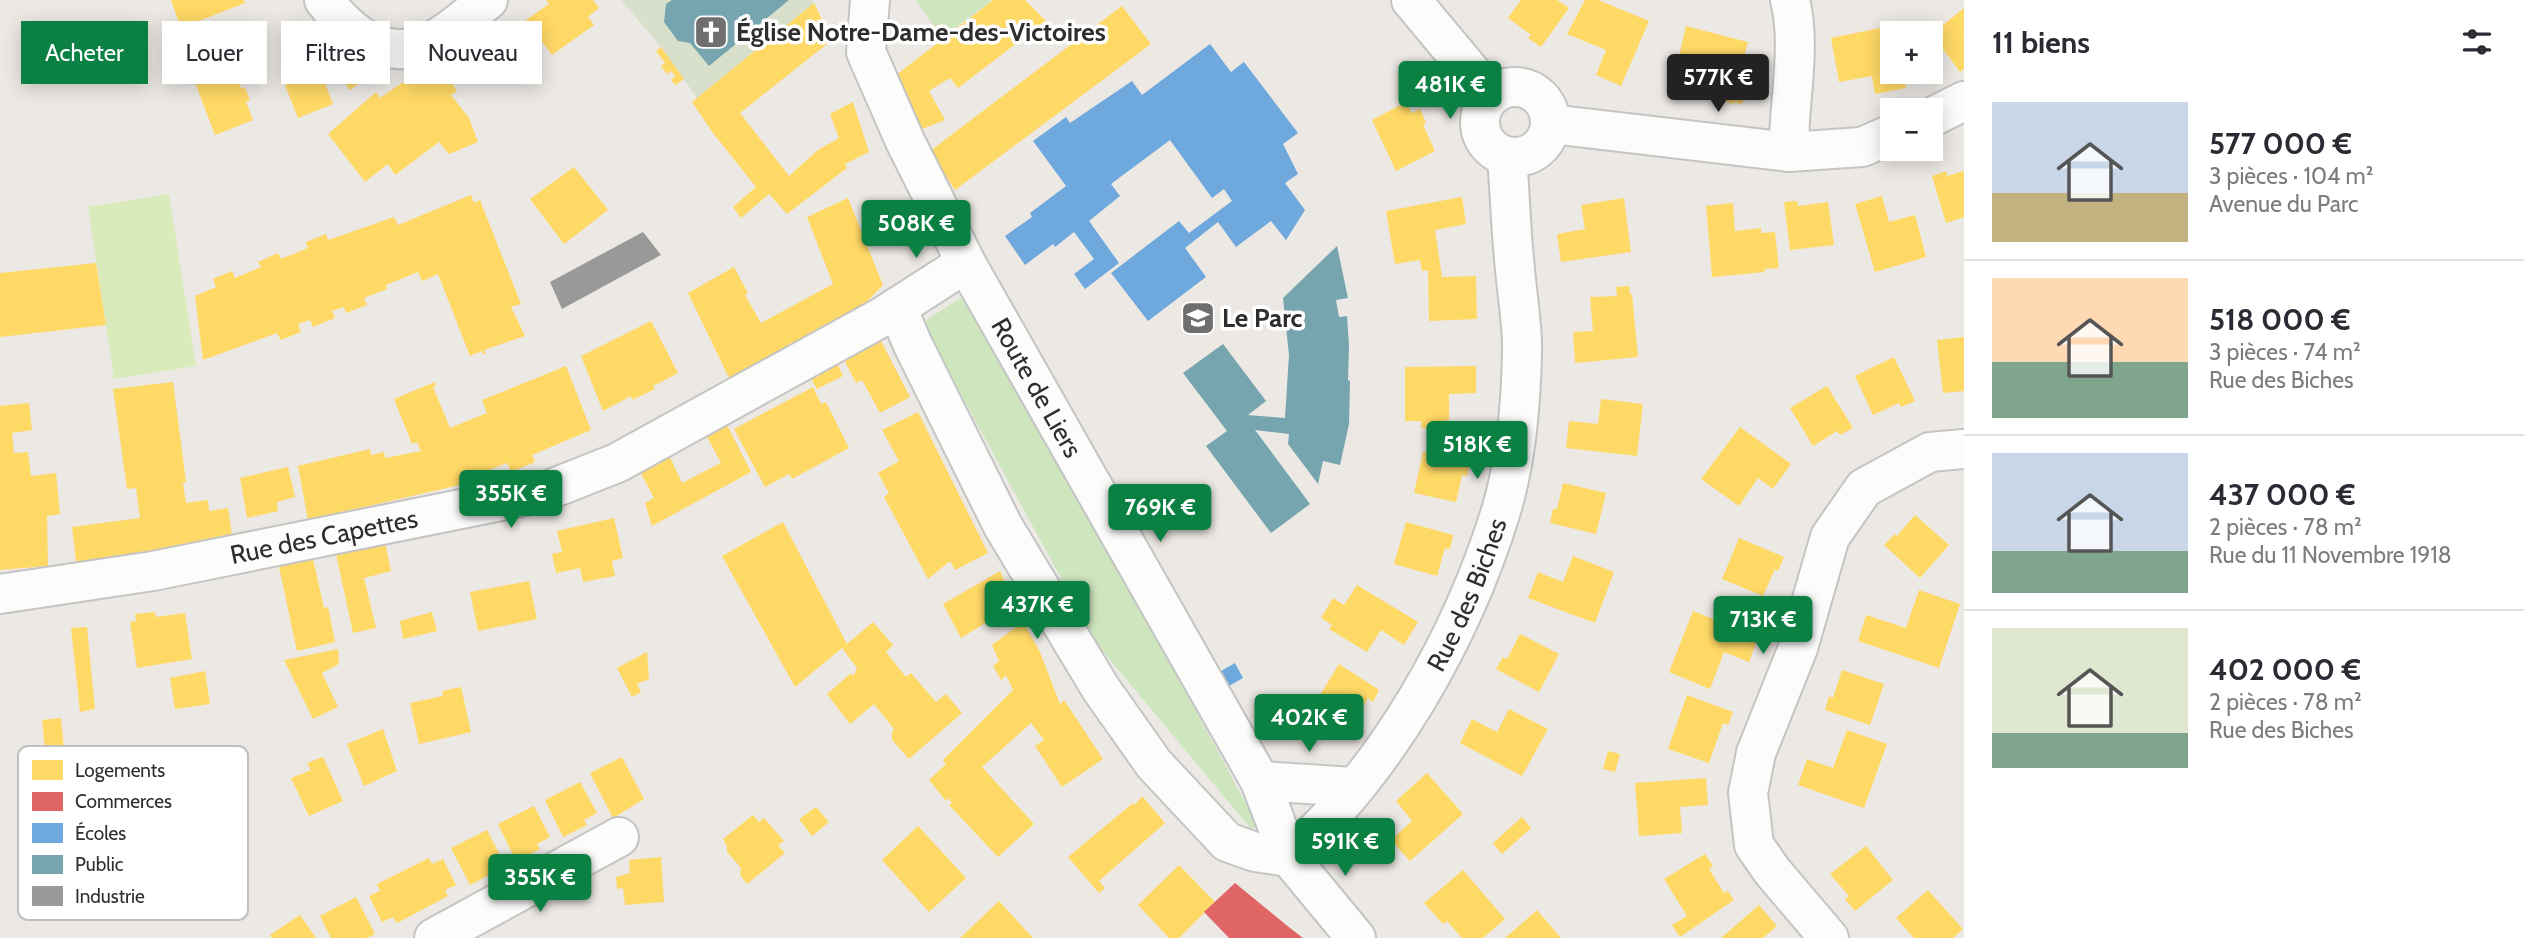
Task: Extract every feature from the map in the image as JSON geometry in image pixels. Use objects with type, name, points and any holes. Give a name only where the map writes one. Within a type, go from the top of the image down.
[{"type":"street","points":[[324,0],[354,34],[375,45],[399,49],[430,42],[488,0]]},
{"type":"street","name":"Route de Liers","points":[[870,0],[866,52],[905,141],[966,263],[1260,781],[1289,856],[1356,938]]},
{"type":"street","points":[[1411,0],[1491,96]]},
{"type":"street","points":[[1788,152],[1793,54],[1793,13],[1790,0]]},
{"type":"street","points":[[1520,87],[1533,91],[1545,103],[1551,124],[1546,140],[1536,151],[1525,157],[1507,157],[1493,149],[1484,139],[1480,124],[1482,109],[1491,96],[1505,88],[1520,87]]},
{"type":"street","points":[[1943,112],[1964,101]]},
{"type":"street","points":[[1551,124],[1788,152],[1862,147],[1880,139]]},
{"type":"street","name":"Rue des Biches","points":[[1289,856],[1324,824],[1381,753],[1429,678],[1470,595],[1501,510],[1517,435],[1523,351],[1507,157]]},
{"type":"street","name":"Rue des Capettes","points":[[0,594],[153,571],[541,494],[617,463],[897,307],[966,263]]},
{"type":"street","points":[[897,307],[912,343],[1003,526],[1101,689],[1154,764],[1227,842],[1255,852],[1289,856]]},
{"type":"street","points":[[1829,938],[1772,871],[1754,845],[1748,793],[1756,753],[1798,648],[1830,537],[1864,488],[1930,452],[1964,449]]},
{"type":"street","points":[[1260,781],[1354,787]]},
{"type":"street","points":[[449,935],[619,838]]},
{"type":"green space","points":[[621,0],[812,0],[814,3],[697,98],[661,47]]},
{"type":"green space","points":[[916,0],[992,0],[942,38]]},
{"type":"green space","points":[[169,194],[196,366],[114,379],[88,207]]},
{"type":"green space","points":[[970,292],[1258,826],[1251,829],[1097,644],[922,323]]},
{"type":"building: Logements","points":[[171,0],[244,0],[245,3],[199,21],[178,21]]},
{"type":"building: Logements","points":[[546,0],[593,0],[599,8],[588,17],[594,25],[552,55],[542,42],[542,21],[526,20],[549,4]]},
{"type":"building: Logements","points":[[993,0],[1025,0],[1046,21],[958,88],[950,78],[929,91],[945,120],[917,131],[891,79]]},
{"type":"building: Logements","points":[[1521,0],[1557,0],[1569,8],[1541,47],[1528,38],[1531,35],[1508,18]]},
{"type":"building: Logements","points":[[1585,0],[1598,0],[1649,21],[1621,86],[1596,75],[1606,50],[1567,34]]},
{"type":"building: Logements","points":[[814,3],[832,40],[740,113],[789,176],[818,150],[839,138],[830,114],[853,102],[869,152],[845,164],[847,168],[787,214],[769,194],[741,218],[733,207],[756,187],[692,102]]},
{"type":"building: Logements","points":[[1122,6],[1151,44],[955,190],[930,151]]},
{"type":"building: Logements","points":[[1964,8],[1964,69],[1960,72],[1943,49],[1943,25]]},
{"type":"building: Logements","points":[[1686,26],[1748,42],[1739,77],[1748,80],[1742,104],[1704,96],[1708,78],[1676,70]]},
{"type":"building: Logements","points":[[1880,28],[1880,84],[1905,84],[1906,88],[1875,94],[1872,76],[1839,82],[1831,38]]},
{"type":"building: Logements","points":[[661,47],[684,79],[675,85],[671,80],[675,76],[671,71],[667,74],[661,66],[665,63],[656,51]]},
{"type":"building: Logements","points":[[404,81],[404,84],[452,84],[457,91],[451,95],[469,118],[478,142],[449,154],[439,142],[395,175],[388,164],[365,182],[328,134],[376,92],[380,98]]},
{"type":"building: Logements","points":[[196,84],[240,84],[241,88],[245,88],[250,100],[246,102],[253,120],[215,135]]},
{"type":"building: Logements","points":[[325,84],[333,104],[298,118],[285,85]]},
{"type":"building: Logements","points":[[345,84],[358,84],[350,90]]},
{"type":"building: Logements","points":[[1406,102],[1412,113],[1420,109],[1426,123],[1423,125],[1435,151],[1396,171],[1372,120]]},
{"type":"building: Logements","points":[[574,167],[608,210],[564,244],[530,199]]},
{"type":"building: Logements","points":[[1946,171],[1947,176],[1964,171],[1964,217],[1946,223],[1932,176]]},
{"type":"building: Logements","points":[[471,195],[474,203],[480,200],[521,304],[511,307],[525,336],[484,350],[486,353],[483,354],[482,351],[470,356],[438,274],[422,281],[418,272],[386,285],[387,289],[364,298],[367,305],[346,313],[344,307],[332,311],[335,318],[313,327],[310,320],[298,324],[301,332],[281,340],[277,333],[203,360],[195,296],[216,287],[213,279],[232,271],[235,278],[261,267],[258,262],[278,253],[281,259],[308,248],[306,242],[326,234],[328,240],[394,217],[398,225]]},
{"type":"building: Logements","points":[[1882,196],[1889,222],[1915,215],[1926,257],[1875,272],[1855,204]]},
{"type":"building: Logements","points":[[1462,197],[1466,224],[1435,230],[1442,277],[1476,276],[1477,319],[1429,321],[1428,270],[1422,271],[1420,260],[1395,264],[1386,211]]},
{"type":"building: Logements","points":[[848,198],[883,285],[853,316],[730,380],[688,293],[734,267],[748,293],[745,295],[761,323],[833,284],[807,217]]},
{"type":"building: Logements","points":[[1624,198],[1631,252],[1561,262],[1557,234],[1585,229],[1581,205]]},
{"type":"building: Logements","points":[[1797,201],[1798,206],[1828,202],[1834,245],[1790,250],[1784,202]]},
{"type":"building: Logements","points":[[1733,203],[1735,231],[1761,228],[1761,233],[1775,232],[1779,268],[1764,269],[1765,272],[1712,277],[1706,206]]},
{"type":"building: Logements","points":[[96,263],[106,325],[0,337],[0,273]]},
{"type":"building: Logements","points":[[1629,286],[1638,357],[1575,363],[1573,332],[1593,331],[1590,297],[1617,296],[1616,287]]},
{"type":"building: Logements","points":[[651,321],[678,373],[653,386],[655,389],[632,400],[631,396],[603,411],[581,356]]},
{"type":"building: Logements","points":[[1964,337],[1964,391],[1943,393],[1937,340]]},
{"type":"building: Logements","points":[[881,341],[910,397],[880,413],[862,380],[856,383],[844,360]]},
{"type":"building: Logements","points":[[1894,357],[1915,401],[1901,407],[1899,403],[1873,415],[1855,376]]},
{"type":"building: Logements","points":[[837,363],[843,376],[817,389],[810,377]]},
{"type":"building: Logements","points":[[566,366],[591,430],[532,455],[535,462],[511,472],[507,463],[463,480],[464,484],[308,520],[298,466],[370,449],[371,455],[384,452],[385,458],[421,451],[417,442],[412,444],[394,399],[435,382],[436,386],[433,387],[450,428],[487,413],[482,400]]},
{"type":"building: Logements","points":[[1476,366],[1476,393],[1449,394],[1449,420],[1446,420],[1446,428],[1421,428],[1421,421],[1405,421],[1405,367]]},
{"type":"building: Logements","points":[[173,382],[186,482],[183,483],[186,503],[208,500],[209,511],[228,508],[233,542],[76,562],[72,527],[140,518],[136,488],[127,489],[113,389]]},
{"type":"building: Logements","points":[[1827,386],[1853,428],[1840,435],[1837,431],[1813,446],[1790,408]]},
{"type":"building: Logements","points":[[813,387],[821,404],[826,402],[849,448],[792,479],[789,474],[765,487],[734,429]]},
{"type":"building: Logements","points":[[1601,399],[1643,404],[1637,456],[1566,448],[1569,421],[1598,424]]},
{"type":"building: Logements","points":[[29,403],[32,430],[12,433],[14,453],[28,452],[31,476],[56,473],[60,514],[47,516],[48,566],[0,570],[0,406]]},
{"type":"building: Logements","points":[[918,412],[988,553],[955,570],[950,561],[928,579],[884,497],[889,493],[878,473],[899,461],[882,430]]},
{"type":"building: Logements","points":[[725,421],[751,472],[652,526],[645,503],[654,498],[637,466],[667,451],[682,483],[721,463],[704,431]]},
{"type":"building: Logements","points":[[1740,427],[1791,464],[1773,489],[1758,478],[1739,506],[1701,479]]},
{"type":"building: Logements","points":[[1423,452],[1470,463],[1467,476],[1462,475],[1456,502],[1414,493]]},
{"type":"building: Logements","points":[[288,467],[295,497],[277,502],[278,511],[247,518],[240,478]]},
{"type":"building: Logements","points":[[1563,483],[1606,493],[1596,534],[1550,523],[1553,509],[1557,509]]},
{"type":"building: Logements","points":[[1915,515],[1949,545],[1920,578],[1884,545],[1895,534],[1897,536]]},
{"type":"building: Logements","points":[[614,518],[623,558],[612,561],[615,576],[583,582],[580,568],[556,573],[552,554],[562,552],[557,531]]},
{"type":"building: Logements","points":[[783,522],[847,644],[873,622],[893,645],[886,652],[906,677],[911,673],[936,702],[946,694],[962,713],[909,759],[892,740],[894,729],[874,704],[850,724],[827,694],[850,674],[854,675],[857,668],[842,648],[795,687],[722,556]]},
{"type":"building: Logements","points":[[1406,522],[1453,535],[1450,549],[1445,548],[1437,576],[1394,564]]},
{"type":"building: Logements","points":[[1739,538],[1784,557],[1778,571],[1775,569],[1763,596],[1722,579]]},
{"type":"building: Logements","points":[[385,542],[391,571],[364,578],[376,628],[353,633],[336,554]]},
{"type":"building: Logements","points":[[1573,556],[1614,572],[1595,623],[1528,598],[1538,572],[1563,582]]},
{"type":"building: Logements","points":[[313,559],[324,608],[328,607],[335,642],[297,651],[279,567]]},
{"type":"building: Logements","points":[[1000,571],[1015,605],[961,638],[943,604]]},
{"type":"building: Logements","points":[[529,581],[537,619],[478,631],[470,592]]},
{"type":"building: Logements","points":[[1357,585],[1418,622],[1404,645],[1381,630],[1367,652],[1329,629],[1332,625],[1321,618],[1333,598],[1344,605]]},
{"type":"building: Logements","points":[[1919,590],[1960,604],[1939,668],[1858,641],[1866,615],[1906,628]]},
{"type":"building: Logements","points":[[1693,611],[1758,637],[1749,662],[1724,652],[1710,689],[1669,672]]},
{"type":"building: Logements","points":[[155,612],[156,617],[185,613],[192,659],[137,668],[130,622],[136,621],[135,614]]},
{"type":"building: Logements","points":[[432,612],[437,631],[403,639],[400,621]]},
{"type":"building: Logements","points":[[1023,622],[1040,652],[1060,704],[1064,700],[1103,759],[1062,787],[1035,746],[1044,740],[1031,723],[982,767],[1034,824],[998,857],[949,805],[952,803],[948,798],[946,801],[929,780],[946,764],[943,760],[1013,690],[1006,675],[1001,680],[993,666],[999,661],[992,645]]},
{"type":"building: Logements","points":[[87,627],[95,709],[80,712],[71,628]]},
{"type":"building: Logements","points":[[1520,634],[1559,654],[1539,692],[1496,669],[1503,657],[1507,659]]},
{"type":"building: Logements","points":[[338,649],[339,664],[322,673],[338,707],[313,719],[284,660]]},
{"type":"building: Logements","points":[[647,652],[649,679],[637,684],[641,692],[632,697],[617,668]]},
{"type":"building: Logements","points":[[1339,664],[1379,690],[1373,702],[1368,698],[1346,735],[1309,713]]},
{"type":"building: Logements","points":[[1842,670],[1884,684],[1870,725],[1825,710],[1829,696],[1833,698]]},
{"type":"building: Logements","points":[[205,671],[210,704],[175,709],[170,678]]},
{"type":"building: Logements","points":[[461,687],[471,732],[419,744],[410,703],[443,696],[442,691]]},
{"type":"building: Logements","points":[[1687,695],[1733,712],[1728,725],[1723,723],[1709,763],[1668,749]]},
{"type":"building: Logements","points":[[1509,709],[1548,729],[1522,776],[1460,743],[1472,719],[1497,732]]},
{"type":"building: Logements","points":[[61,718],[64,746],[45,746],[42,720]]},
{"type":"building: Logements","points":[[383,729],[397,771],[364,786],[347,744]]},
{"type":"building: Logements","points":[[1847,730],[1887,744],[1864,808],[1798,785],[1807,759],[1833,768]]},
{"type":"building: Logements","points":[[1608,751],[1620,754],[1615,772],[1603,769]]},
{"type":"building: Logements","points":[[323,757],[343,801],[309,816],[291,778],[311,770],[307,763]]},
{"type":"building: Logements","points":[[622,757],[644,799],[613,818],[590,773]]},
{"type":"building: Logements","points":[[1427,773],[1463,814],[1410,861],[1391,840],[1412,821],[1396,801]]},
{"type":"building: Logements","points":[[1706,778],[1708,805],[1680,807],[1682,833],[1639,836],[1635,783]]},
{"type":"building: Logements","points":[[580,782],[597,813],[584,820],[587,825],[563,837],[545,800]]},
{"type":"building: Logements","points":[[1142,796],[1165,823],[1099,881],[1105,888],[1099,893],[1068,857],[1133,803],[1135,805]]},
{"type":"building: Logements","points":[[534,806],[550,837],[537,844],[540,849],[516,861],[498,824]]},
{"type":"building: Logements","points":[[816,807],[829,822],[812,836],[799,819]]},
{"type":"building: Logements","points":[[753,815],[759,822],[764,818],[784,841],[778,845],[785,853],[747,884],[740,875],[741,868],[727,852],[723,839]]},
{"type":"building: Logements","points":[[1522,817],[1531,828],[1502,854],[1493,843]]},
{"type":"building: Logements","points":[[918,826],[966,878],[929,912],[882,860]]},
{"type":"building: Logements","points":[[487,830],[503,861],[490,868],[493,873],[470,885],[451,848]]},
{"type":"building: Logements","points":[[1866,846],[1893,880],[1855,911],[1845,899],[1849,896],[1830,874]]},
{"type":"building: Logements","points":[[1705,854],[1713,866],[1709,869],[1724,893],[1728,891],[1734,900],[1680,937],[1672,925],[1687,916],[1664,879]]},
{"type":"building: Logements","points":[[661,857],[664,902],[625,905],[623,888],[617,889],[616,877],[630,873],[629,860]]},
{"type":"building: Logements","points":[[429,858],[432,864],[443,859],[456,885],[445,890],[448,896],[397,923],[393,917],[382,922],[369,896],[380,891],[377,884]]},
{"type":"building: Logements","points":[[1179,865],[1215,902],[1179,938],[1169,938],[1138,905]]},
{"type":"building: Logements","points":[[1463,870],[1505,919],[1483,938],[1462,938],[1447,921],[1443,924],[1424,903]]},
{"type":"building: Logements","points":[[1928,890],[1963,929],[1953,938],[1914,938],[1896,918]]},
{"type":"building: Logements","points":[[356,897],[375,934],[367,938],[331,938],[320,916]]},
{"type":"building: Logements","points":[[999,901],[1033,938],[960,938]]},
{"type":"building: Logements","points":[[1759,905],[1777,926],[1763,938],[1721,938]]},
{"type":"building: Logements","points":[[1537,910],[1561,938],[1505,938]]},
{"type":"building: Logements","points":[[300,915],[316,938],[272,938],[270,935]]},
{"type":"building: Commerces","points":[[1235,883],[1303,938],[1229,938],[1204,912]]},
{"type":"building: Écoles","points":[[1210,44],[1231,72],[1244,62],[1298,133],[1283,144],[1298,174],[1285,183],[1305,210],[1286,240],[1271,221],[1236,247],[1218,222],[1185,248],[1206,277],[1148,321],[1111,273],[1179,221],[1189,233],[1232,201],[1224,189],[1212,198],[1170,140],[1111,184],[1120,196],[1089,221],[1119,263],[1085,289],[1074,274],[1094,259],[1074,232],[1025,265],[1005,236],[1032,217],[1030,213],[1066,186],[1033,141],[1066,117],[1070,123],[1132,81],[1142,95]]},
{"type":"building: Écoles","points":[[1235,663],[1243,678],[1229,686],[1221,671]]},
{"type":"building: Public","name":"Église Notre-Dame-des-Victoires","points":[[672,0],[789,0],[709,66],[690,43],[678,41],[664,22],[666,4]]},
{"type":"building: Public","points":[[1337,246],[1348,298],[1336,300],[1339,317],[1347,316],[1350,381],[1349,424],[1340,465],[1323,461],[1318,484],[1288,444],[1289,434],[1255,430],[1310,504],[1271,533],[1206,446],[1227,431],[1183,373],[1223,344],[1266,401],[1248,415],[1285,418],[1289,355],[1283,298]]},
{"type":"building: Industrie","points":[[643,232],[661,255],[562,309],[550,282]]},
{"type":"place","name":"Église Notre-Dame-des-Victoires","points":[[711,32]]},
{"type":"place","name":"Le Parc","points":[[1198,318]]}]
